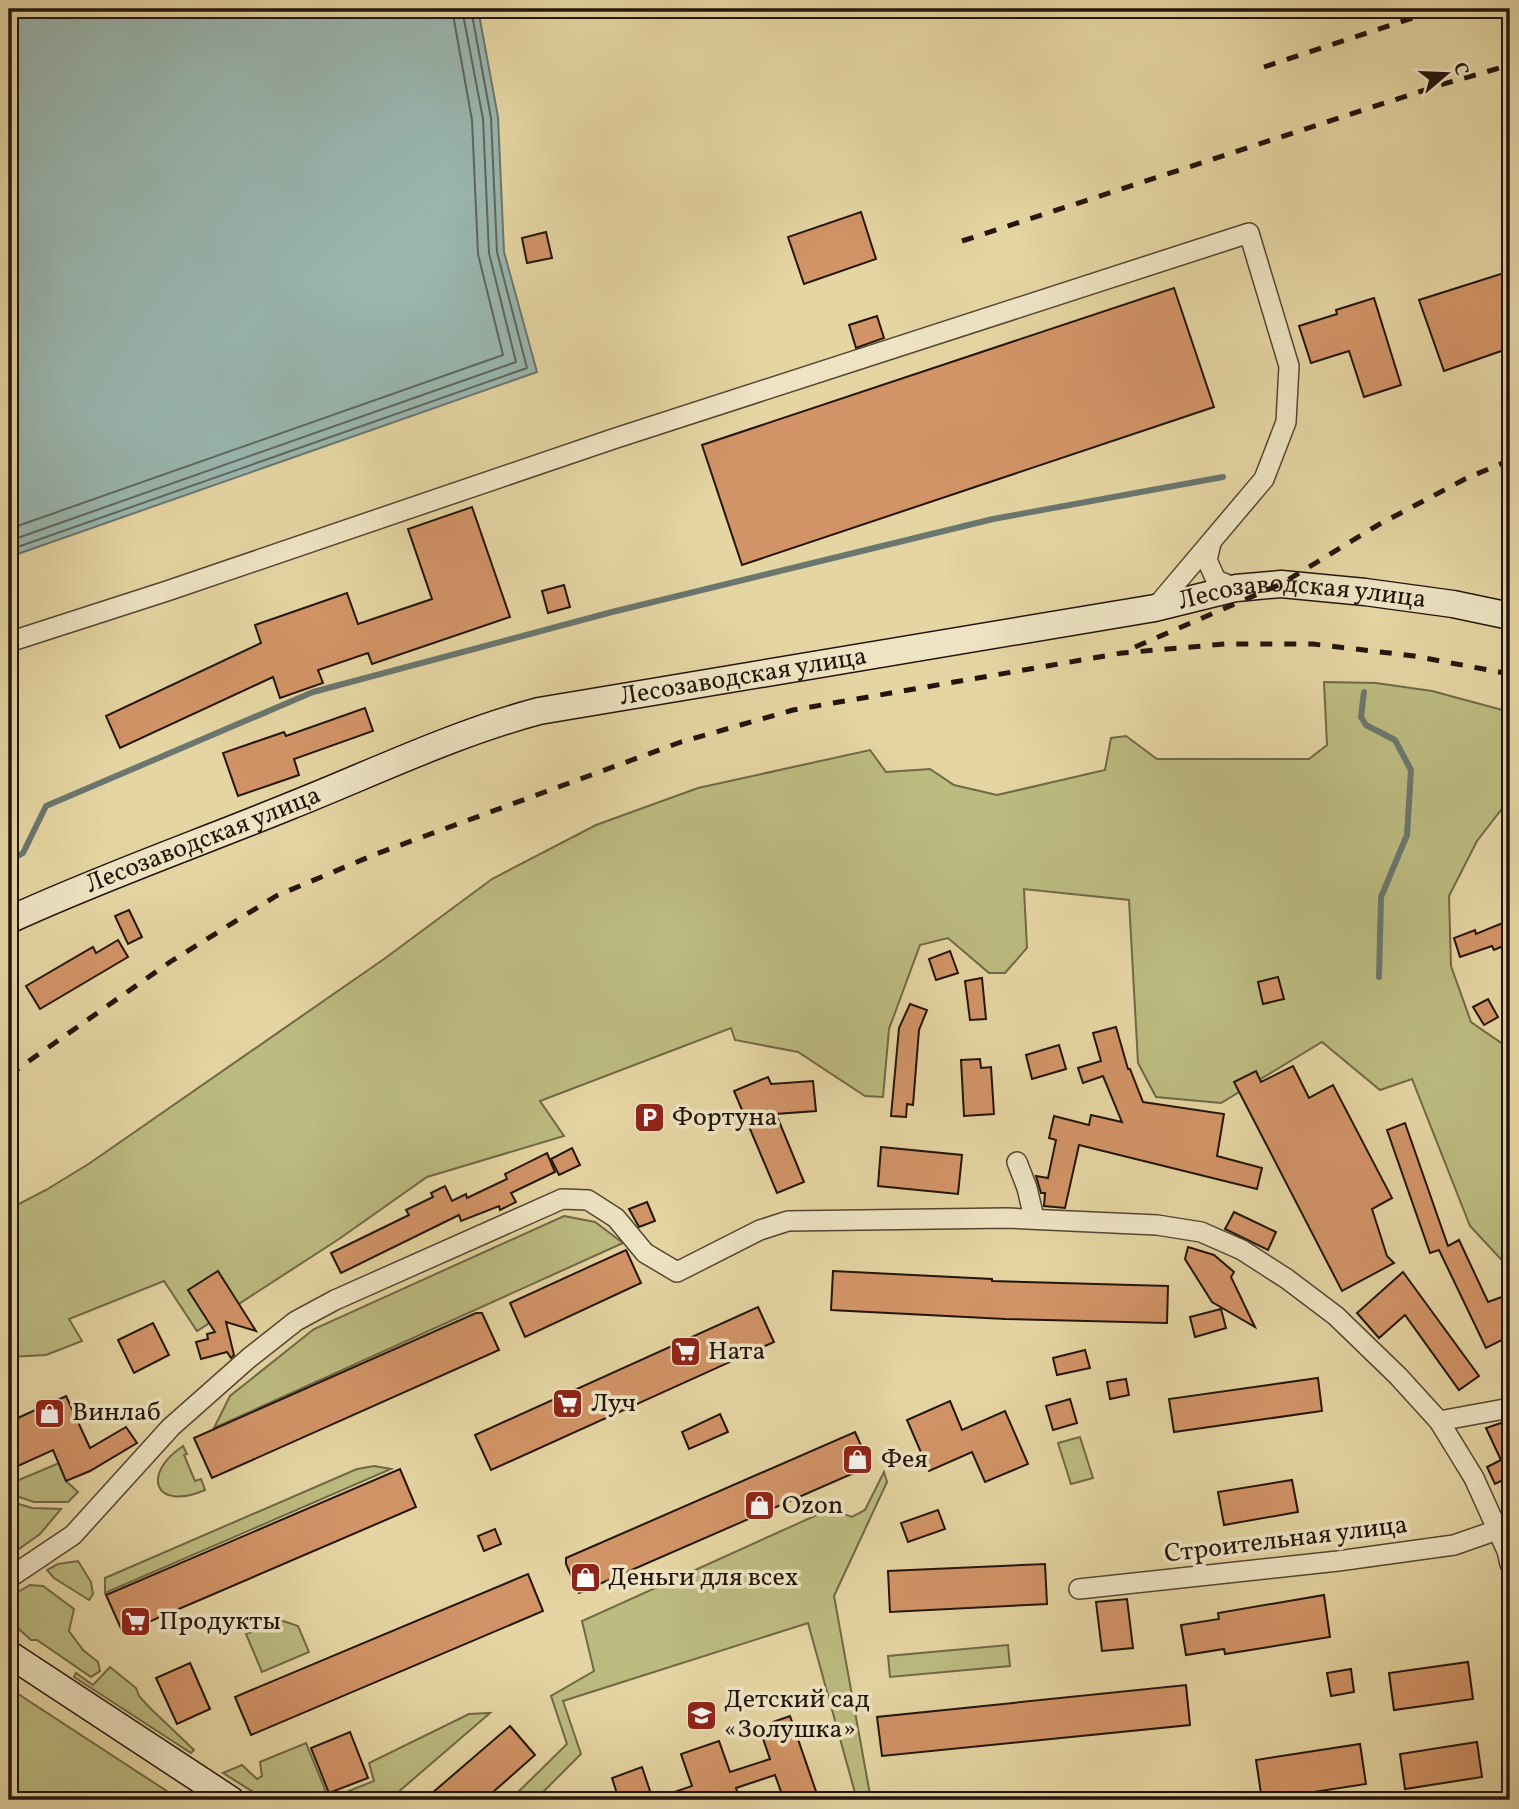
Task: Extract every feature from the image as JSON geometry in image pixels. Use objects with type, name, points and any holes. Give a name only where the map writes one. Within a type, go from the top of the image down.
[{"type":"main road","name":"Лесозаводская улица","points":[[9,920],[444,742],[539,711],[1155,608],[1236,588],[1282,584],[1365,592],[1453,604],[1510,616]]},
{"type":"main road","points":[[9,1654],[231,1800]]},
{"type":"street","points":[[9,642],[613,439],[1249,233],[1289,366],[1286,422],[1264,479],[1155,608]]},
{"type":"street","points":[[1211,543],[1208,560],[1216,580],[1236,588]]},
{"type":"street","points":[[1017,1162],[1034,1218]]},
{"type":"street","points":[[9,1578],[73,1535],[171,1427],[249,1358],[296,1321],[335,1300],[562,1199],[588,1200],[616,1218],[645,1253],[677,1272],[760,1230],[788,1221],[1034,1218],[1157,1225],[1201,1232],[1242,1250],[1287,1279],[1336,1316],[1398,1376],[1439,1421],[1474,1478],[1510,1564]]},
{"type":"street","points":[[1439,1421],[1510,1408]]},
{"type":"street","name":"Строительная улица","points":[[1079,1589],[1454,1545],[1497,1530]]},
{"type":"shaded area","points":[[1324,682],[1376,683],[1432,691],[1510,712],[1510,824],[1501,810],[1477,841],[1449,896],[1451,966],[1471,1022],[1510,1049],[1510,1269],[1470,1226],[1412,1079],[1380,1090],[1322,1042],[1221,1103],[1156,1097],[1138,1063],[1129,900],[1024,889],[1027,948],[1005,973],[989,973],[948,938],[920,945],[889,1029],[883,1097],[865,1096],[798,1052],[735,1040],[731,1028],[540,1101],[564,1136],[427,1177],[339,1239],[197,1331],[164,1281],[69,1319],[82,1341],[46,1355],[9,1357],[9,1209],[90,1163],[384,959],[492,879],[596,825],[698,788],[870,750],[886,772],[930,769],[954,785],[997,795],[1105,770],[1111,738],[1126,736],[1157,759],[1309,759],[1327,745]]},
{"type":"shaded area","points":[[564,1216],[595,1222],[623,1243],[214,1428],[230,1396],[314,1329]]},
{"type":"shaded area","points":[[1080,1437],[1093,1478],[1071,1484],[1058,1443]]},
{"type":"shaded area","points":[[183,1446],[195,1481],[201,1479],[205,1490],[188,1496],[174,1496],[159,1487],[158,1478],[170,1457]]},
{"type":"shaded area","points":[[59,1463],[66,1481],[78,1492],[68,1502],[34,1502],[16,1496],[14,1482]]},
{"type":"shaded area","points":[[374,1466],[391,1469],[105,1593],[105,1578],[357,1469]]},
{"type":"shaded area","points":[[884,1472],[887,1482],[834,1596],[871,1800],[857,1800],[808,1623],[563,1701],[581,1754],[535,1800],[510,1800],[567,1744],[551,1696],[594,1671],[582,1621],[830,1509],[852,1517],[865,1510]]},
{"type":"shaded area","points":[[12,1502],[32,1508],[61,1509],[40,1534],[9,1556],[9,1504]]},
{"type":"shaded area","points":[[78,1561],[91,1582],[93,1594],[89,1600],[54,1578],[47,1570],[58,1564]]},
{"type":"shaded area","points":[[30,1585],[43,1586],[74,1609],[69,1631],[83,1650],[98,1662],[100,1671],[91,1677],[37,1640],[31,1640],[9,1620],[9,1597]]},
{"type":"shaded area","points":[[280,1620],[298,1626],[309,1652],[262,1672],[246,1634]]},
{"type":"shaded area","points":[[1008,1645],[1010,1666],[890,1677],[888,1656]]},
{"type":"shaded area","points":[[110,1667],[136,1688],[149,1707],[194,1750],[191,1753],[74,1677],[76,1673],[93,1685]]},
{"type":"shaded area","points":[[9,1688],[179,1799],[9,1800]]},
{"type":"shaded area","points":[[490,1713],[389,1800],[266,1800],[223,1773],[242,1765],[257,1779],[262,1776],[260,1762],[306,1743],[329,1799],[374,1781],[369,1763],[469,1714]]},
{"type":"water","points":[[9,9],[478,9],[498,117],[504,252],[537,372],[9,557]]},
{"type":"building","points":[[861,212],[876,259],[804,284],[788,237]]},
{"type":"building","points":[[546,232],[552,258],[527,263],[522,238]]},
{"type":"building","points":[[1510,271],[1510,348],[1444,371],[1419,300]]},
{"type":"building","points":[[1174,288],[1214,407],[742,565],[702,445]]},
{"type":"building","points":[[1374,298],[1401,385],[1364,397],[1349,351],[1311,363],[1299,326]]},
{"type":"building","points":[[877,316],[884,338],[856,348],[849,325]]},
{"type":"building","points":[[472,507],[510,617],[372,664],[368,653],[318,670],[323,683],[280,698],[273,677],[120,748],[106,716],[261,643],[255,625],[347,593],[358,624],[432,599],[408,529]]},
{"type":"building","points":[[564,585],[570,607],[548,613],[542,591]]},
{"type":"building","points":[[365,708],[373,731],[294,759],[299,775],[238,796],[223,753],[284,732],[286,736]]},
{"type":"building","points":[[129,910],[142,937],[128,944],[115,916]]},
{"type":"building","points":[[1510,920],[1510,943],[1494,950],[1492,946],[1460,957],[1454,938],[1475,930],[1476,934]]},
{"type":"building","points":[[118,940],[128,957],[40,1009],[26,986],[93,947],[96,953]]},
{"type":"building","points":[[950,951],[958,973],[936,980],[929,959]]},
{"type":"building","points":[[1278,977],[1284,999],[1263,1004],[1258,982]]},
{"type":"building","points":[[982,978],[986,1019],[970,1020],[965,981]]},
{"type":"building","points":[[1488,999],[1498,1017],[1484,1025],[1473,1007]]},
{"type":"building","points":[[910,1004],[927,1010],[919,1030],[913,1105],[907,1104],[906,1117],[891,1116],[899,1028]]},
{"type":"building","points":[[1116,1027],[1128,1069],[1143,1102],[1224,1114],[1217,1156],[1262,1168],[1257,1189],[1079,1145],[1065,1208],[1044,1206],[1045,1193],[1041,1193],[1036,1176],[1048,1178],[1056,1140],[1049,1138],[1054,1116],[1089,1125],[1091,1115],[1122,1122],[1103,1076],[1083,1083],[1078,1068],[1101,1061],[1093,1033]]},
{"type":"building","points":[[1059,1045],[1066,1069],[1032,1079],[1026,1055]]},
{"type":"building","points":[[980,1059],[981,1068],[991,1067],[994,1114],[964,1116],[961,1060]]},
{"type":"building","points":[[1293,1066],[1309,1098],[1333,1085],[1392,1198],[1372,1209],[1387,1256],[1394,1263],[1342,1291],[1234,1082],[1256,1071],[1261,1082]]},
{"type":"building","points":[[768,1077],[771,1084],[813,1081],[816,1111],[776,1114],[804,1182],[777,1193],[734,1091]]},
{"type":"building","points":[[1405,1123],[1448,1246],[1459,1240],[1488,1302],[1510,1294],[1510,1336],[1486,1348],[1439,1250],[1430,1253],[1387,1130]]},
{"type":"building","points":[[881,1147],[962,1155],[958,1194],[878,1186]]},
{"type":"building","points":[[572,1148],[580,1165],[559,1175],[551,1159]]},
{"type":"building","points":[[547,1153],[555,1172],[511,1193],[516,1202],[500,1210],[499,1206],[461,1221],[459,1215],[341,1273],[331,1253],[409,1215],[406,1210],[433,1197],[431,1193],[445,1186],[452,1201],[466,1194],[467,1198],[507,1179],[505,1174]]},
{"type":"building","points":[[647,1202],[655,1221],[639,1227],[629,1209]]},
{"type":"building","points":[[1234,1212],[1276,1232],[1268,1250],[1225,1229]]},
{"type":"building","points":[[1188,1247],[1214,1255],[1234,1272],[1231,1277],[1255,1327],[1212,1302],[1185,1259]]},
{"type":"building","points":[[626,1250],[641,1283],[525,1337],[510,1303]]},
{"type":"building","points":[[218,1271],[256,1331],[226,1322],[234,1355],[231,1358],[227,1352],[201,1359],[196,1342],[208,1339],[207,1334],[215,1332],[188,1290]]},
{"type":"building","points":[[833,1271],[992,1281],[1168,1286],[1167,1323],[1005,1319],[831,1310]]},
{"type":"building","points":[[1403,1272],[1479,1376],[1459,1390],[1405,1315],[1379,1338],[1357,1313]]},
{"type":"building","points":[[758,1307],[774,1342],[491,1470],[475,1435]]},
{"type":"building","points":[[1221,1309],[1226,1328],[1195,1337],[1190,1317]]},
{"type":"building","points":[[476,1313],[482,1313],[499,1350],[212,1478],[194,1438]]},
{"type":"building","points":[[153,1323],[169,1355],[134,1373],[118,1340]]},
{"type":"building","points":[[1085,1350],[1090,1368],[1057,1375],[1053,1358]]},
{"type":"building","points":[[1318,1378],[1322,1411],[1174,1432],[1169,1399]]},
{"type":"building","points":[[1126,1379],[1129,1395],[1110,1399],[1107,1382]]},
{"type":"building","points":[[66,1396],[90,1448],[126,1427],[137,1443],[90,1471],[66,1481],[53,1450],[9,1470],[9,1422]]},
{"type":"building","points":[[1070,1399],[1077,1423],[1053,1430],[1046,1406]]},
{"type":"building","points":[[950,1401],[962,1430],[1005,1411],[1028,1464],[985,1482],[972,1452],[929,1471],[907,1420]]},
{"type":"building","points":[[720,1414],[728,1432],[689,1449],[682,1432]]},
{"type":"building","points":[[1510,1420],[1510,1480],[1509,1477],[1495,1484],[1487,1467],[1501,1460],[1486,1428]]},
{"type":"building","points":[[855,1432],[870,1466],[579,1593],[566,1558]]},
{"type":"building","points":[[400,1469],[416,1507],[123,1633],[106,1595]]},
{"type":"building","points":[[1292,1480],[1298,1512],[1224,1525],[1218,1492]]},
{"type":"building","points":[[938,1510],[945,1529],[908,1542],[901,1523]]},
{"type":"building","points":[[495,1529],[501,1544],[484,1551],[478,1536]]},
{"type":"building","points":[[1045,1564],[1047,1604],[890,1612],[888,1571]]},
{"type":"building","points":[[528,1574],[543,1611],[251,1735],[235,1697]]},
{"type":"building","points":[[1324,1595],[1330,1637],[1225,1654],[1224,1649],[1186,1655],[1181,1625],[1219,1619],[1218,1613]]},
{"type":"building","points":[[1127,1599],[1133,1648],[1102,1651],[1096,1602]]},
{"type":"building","points":[[1468,1662],[1473,1699],[1394,1710],[1389,1673]]},
{"type":"building","points":[[190,1663],[210,1709],[177,1724],[156,1678]]},
{"type":"building","points":[[1351,1669],[1354,1692],[1331,1696],[1327,1673]]},
{"type":"building","points":[[1186,1685],[1190,1725],[882,1756],[877,1717]]},
{"type":"building","points":[[790,1716],[819,1800],[784,1800],[775,1775],[736,1788],[740,1800],[657,1800],[692,1786],[681,1754],[719,1741],[730,1772],[770,1759],[759,1727]]},
{"type":"building","points":[[510,1726],[535,1755],[484,1800],[424,1800]]},
{"type":"building","points":[[350,1732],[368,1778],[329,1793],[311,1748]]},
{"type":"building","points":[[1477,1742],[1482,1777],[1405,1789],[1400,1754]]},
{"type":"building","points":[[1360,1744],[1366,1784],[1262,1800],[1256,1760]]},
{"type":"building","points":[[642,1767],[653,1800],[619,1800],[612,1778]]},
{"type":"waterway","points":[[9,861],[23,853],[46,806],[313,692],[612,612],[993,519],[1223,477]]},
{"type":"waterway","points":[[1364,692],[1361,717],[1366,725],[1395,740],[1411,770],[1407,835],[1381,897],[1379,977]]},
{"type":"railway","points":[[1264,67],[1440,9]]},
{"type":"railway","points":[[962,241],[1440,85],[1510,65]]},
{"type":"railway","points":[[1135,647],[1281,584],[1378,525],[1465,479],[1510,460]]},
{"type":"railway","points":[[9,1075],[170,962],[276,896],[376,854],[681,742],[793,710],[1122,653],[1225,644],[1313,644],[1414,656],[1510,674]]},
{"type":"place","name":"Фортуна","points":[[649,1118]]},
{"type":"place","name":"Ната","points":[[685,1352]]},
{"type":"place","name":"Луч","points":[[568,1404]]},
{"type":"place","name":"Винлаб","points":[[49,1413]]},
{"type":"place","name":"Фея","points":[[858,1460]]},
{"type":"place","name":"Ozon","points":[[759,1506]]},
{"type":"place","name":"Деньги для всех","points":[[585,1578]]},
{"type":"place","name":"Продукты","points":[[136,1622]]},
{"type":"place","name":"Детский сад «Золушка»","points":[[701,1715]]}]
